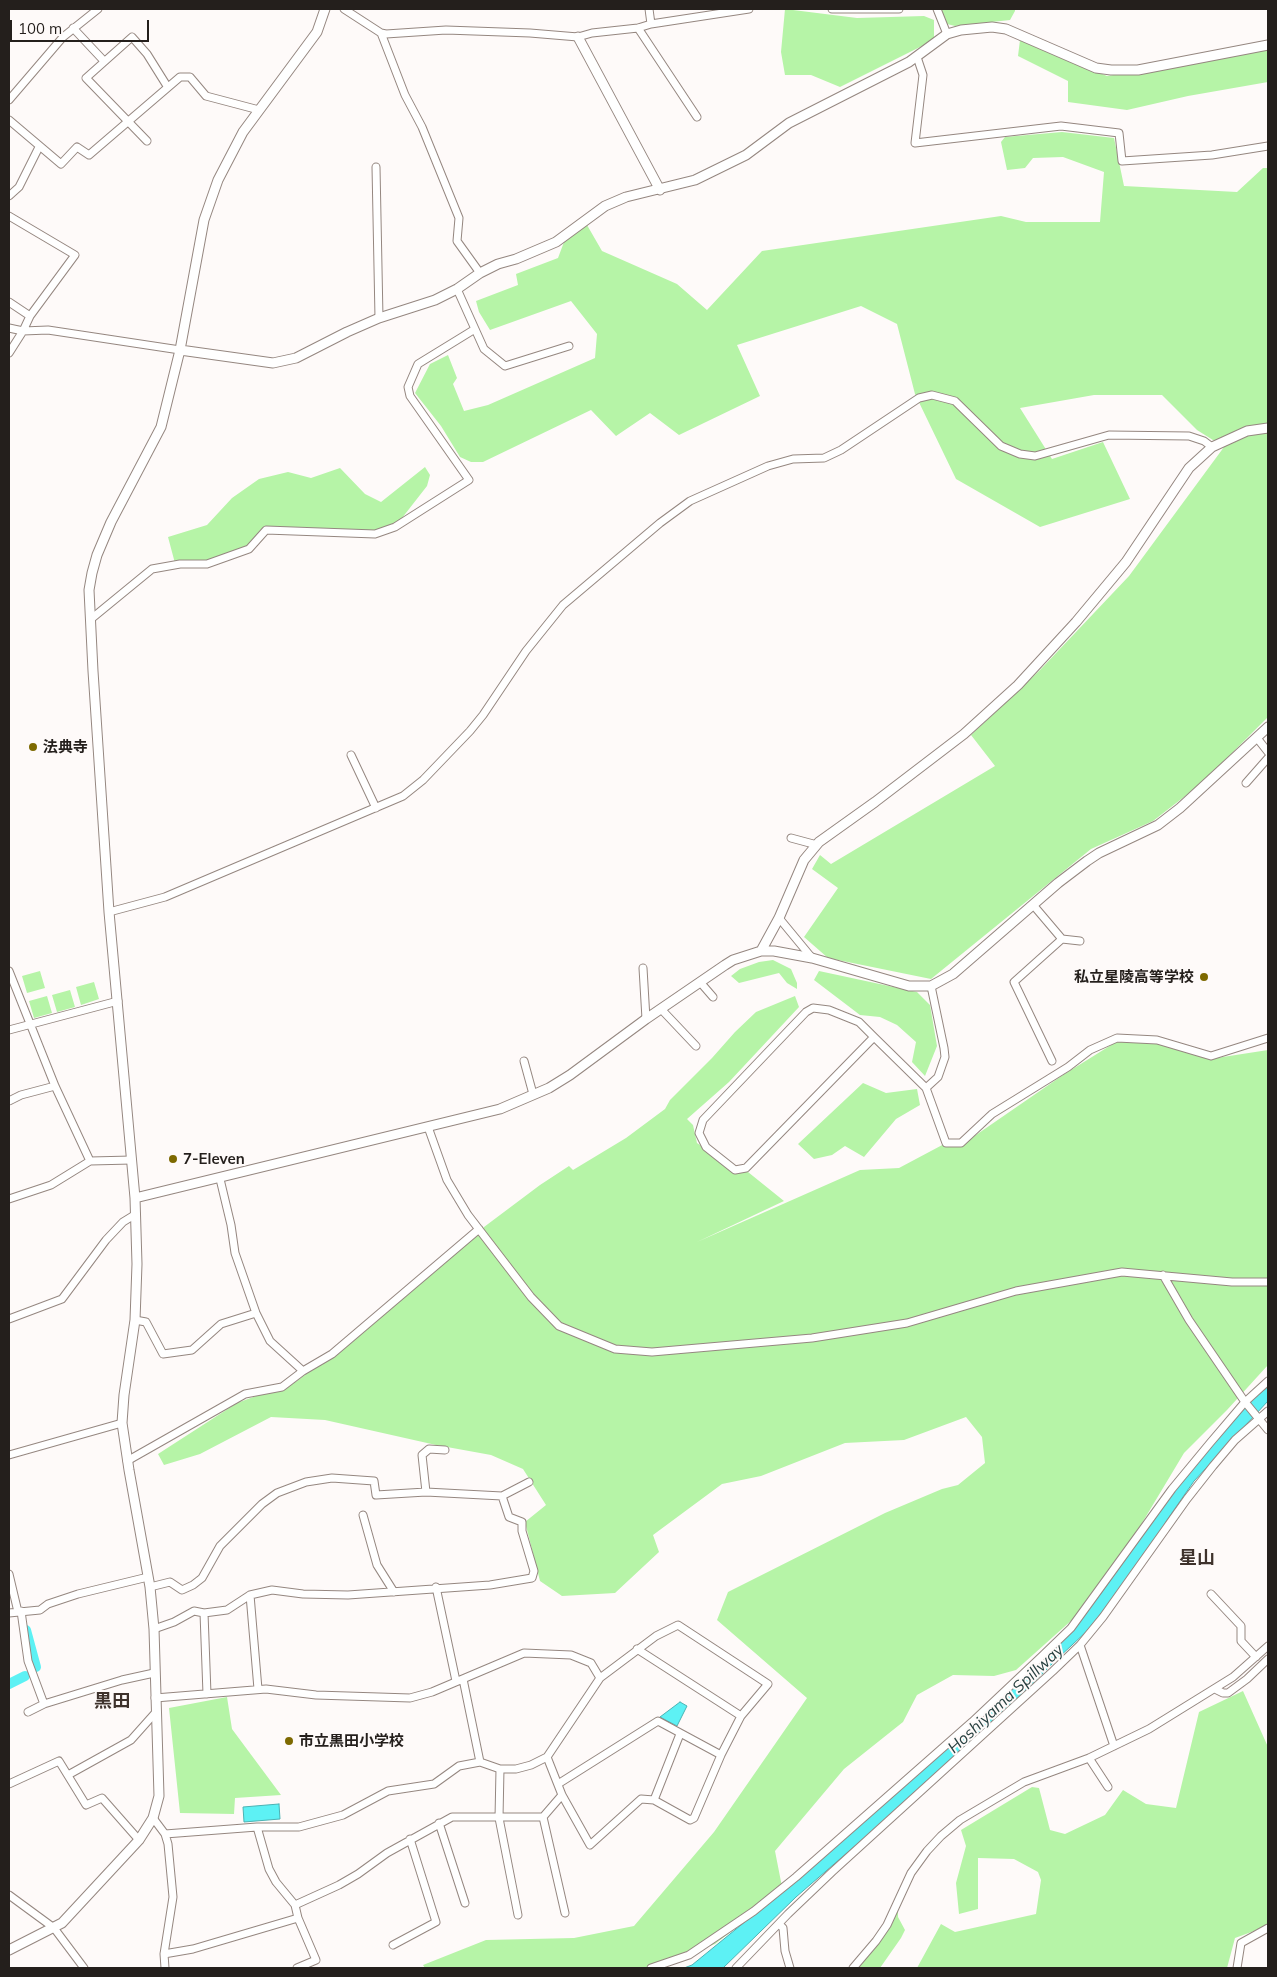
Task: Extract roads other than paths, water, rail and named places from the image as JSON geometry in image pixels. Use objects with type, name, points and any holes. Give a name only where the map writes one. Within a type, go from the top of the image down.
[{"type":"street","points":[[9,100],[63,37],[98,9]]},
{"type":"street","points":[[9,1950],[62,1923],[139,1840],[152,1818],[158,1796],[154,1629],[149,1582],[122,1423],[124,1395],[135,1320],[136,1214],[109,912],[93,671],[90,590],[97,555],[111,522],[161,427],[180,350],[204,220],[218,180],[243,132],[317,32],[325,9]]},
{"type":"street","points":[[344,9],[381,33],[401,34],[446,30],[578,37],[749,9]]},
{"type":"street","points":[[648,9],[651,24]]},
{"type":"street","points":[[832,9],[899,9]]},
{"type":"street","points":[[937,9],[947,34]]},
{"type":"street","points":[[74,28],[104,61]]},
{"type":"street","points":[[638,28],[697,117]]},
{"type":"street","points":[[9,328],[48,330],[273,363],[296,358],[379,318],[435,300],[498,264],[523,257],[556,242],[605,206],[626,197],[695,180],[746,155],[789,123],[917,57],[947,34],[975,28],[1006,29],[1096,68],[1111,70],[1138,70],[1268,46]]},
{"type":"street","points":[[381,33],[405,95],[422,126],[459,218],[457,240],[480,273]]},
{"type":"street","points":[[148,141],[86,78],[132,37],[147,54],[167,86]]},
{"type":"street","points":[[578,37],[660,190]]},
{"type":"street","points":[[917,57],[923,76],[915,143],[1061,126],[1118,133],[1122,161],[1212,155],[1268,146]]},
{"type":"street","points":[[9,120],[60,164],[77,147],[89,155],[130,121],[167,86],[180,77],[190,77],[206,96],[259,110]]},
{"type":"street","points":[[9,196],[19,188],[40,146]]},
{"type":"street","points":[[376,167],[379,318]]},
{"type":"street","points":[[9,216],[75,255],[30,316],[9,353]]},
{"type":"street","points":[[457,289],[484,349],[505,366],[569,346]]},
{"type":"street","points":[[9,302],[30,316]]},
{"type":"street","points":[[91,618],[152,569],[180,564],[208,564],[249,549],[266,530],[375,534],[395,527],[469,480],[410,396],[408,387],[418,364],[474,329]]},
{"type":"street","points":[[109,912],[166,897],[403,796],[423,780],[470,731],[526,651],[563,605],[660,522],[690,500],[768,466],[793,459],[824,458],[841,450],[919,398],[932,395],[943,396],[955,401],[1001,446],[1020,454],[1035,456],[1109,435],[1189,436],[1204,441],[1212,447]]},
{"type":"street","points":[[762,951],[779,918],[804,860],[817,845],[831,832],[875,802],[964,734],[1018,685],[1076,622],[1126,562],[1188,468],[1212,447],[1247,431],[1268,428]]},
{"type":"street","points":[[135,1198],[220,1179],[500,1109],[549,1088],[733,960],[762,951],[774,951],[812,958],[909,986],[931,986],[953,974],[1034,906],[1058,883],[1093,857],[1148,831],[1180,808],[1268,727]]},
{"type":"street","points":[[1257,738],[1268,752]]},
{"type":"street","points":[[351,755],[376,808]]},
{"type":"street","points":[[1246,783],[1268,758]]},
{"type":"street","points":[[791,838],[817,845]]},
{"type":"street","points":[[1034,906],[1062,939],[1080,941]]},
{"type":"street","points":[[779,918],[812,958]]},
{"type":"street","points":[[1052,1061],[1014,982],[1062,939]]},
{"type":"street","points":[[643,968],[646,1019]]},
{"type":"street","points":[[9,971],[55,1086],[90,1161]]},
{"type":"street","points":[[700,982],[712,997]]},
{"type":"street","points":[[926,1088],[938,1077],[945,1057],[931,986]]},
{"type":"street","points":[[9,1030],[118,1001]]},
{"type":"street","points":[[874,1036],[746,1168],[735,1170],[706,1147],[699,1133],[703,1120],[806,1012],[813,1008],[829,1010],[859,1022],[874,1036],[926,1088],[946,1143],[961,1143],[992,1114],[1068,1067],[1090,1050],[1117,1038],[1157,1040],[1211,1056],[1268,1038]]},
{"type":"street","points":[[661,1009],[696,1046]]},
{"type":"street","points":[[524,1061],[532,1094]]},
{"type":"street","points":[[9,1102],[21,1095],[55,1086]]},
{"type":"street","points":[[428,1127],[447,1180],[468,1214],[531,1297],[558,1326],[615,1348],[652,1352],[812,1338],[907,1322],[1016,1291],[1122,1272],[1232,1282],[1268,1282]]},
{"type":"street","points":[[9,1199],[51,1185],[90,1161],[132,1160]]},
{"type":"street","points":[[220,1179],[231,1225],[235,1253],[256,1312],[270,1340],[303,1371]]},
{"type":"street","points":[[9,1319],[62,1299],[106,1240],[123,1222],[136,1214]]},
{"type":"street","points":[[127,1461],[245,1394],[282,1387],[303,1371],[332,1354],[479,1229]]},
{"type":"street","points":[[1163,1275],[1189,1320],[1245,1402],[1268,1430]]},
{"type":"street","points":[[135,1320],[146,1322],[163,1354],[192,1350],[221,1324],[256,1312]]},
{"type":"street","points":[[651,1968],[689,1955],[796,1878],[972,1722],[1042,1656],[1071,1628],[1172,1489],[1245,1402],[1268,1381]]},
{"type":"street","points":[[736,1968],[840,1865],[1054,1672],[1080,1645],[1103,1617],[1186,1499],[1235,1440],[1268,1411]]},
{"type":"street","points":[[9,1455],[122,1423]]},
{"type":"street","points":[[426,1492],[422,1455],[429,1449],[444,1450]]},
{"type":"street","points":[[9,1613],[40,1610],[48,1604],[78,1594],[149,1582],[170,1582],[182,1590],[202,1578],[220,1546],[262,1504],[277,1493],[306,1482],[332,1478],[374,1481],[376,1496],[426,1492],[502,1496],[529,1482]]},
{"type":"street","points":[[154,1629],[174,1622],[194,1611],[204,1613],[227,1610],[250,1595],[272,1590],[303,1594],[348,1595],[490,1585],[532,1578],[534,1571],[522,1531],[522,1522],[509,1517],[502,1496]]},
{"type":"street","points":[[362,1515],[377,1565],[394,1592]]},
{"type":"street","points":[[9,1574],[20,1611],[28,1661],[44,1704]]},
{"type":"street","points":[[436,1588],[480,1762]]},
{"type":"street","points":[[1211,1594],[1241,1626],[1241,1641],[1256,1657]]},
{"type":"street","points":[[250,1595],[258,1689]]},
{"type":"street","points":[[204,1613],[207,1694]]},
{"type":"street","points":[[165,1834],[257,1827],[299,1827],[343,1815],[388,1792],[434,1784],[459,1766],[480,1762],[500,1768],[516,1770],[531,1765],[547,1757],[600,1678],[656,1636],[678,1625],[768,1684],[741,1716],[721,1755],[694,1818],[690,1820],[654,1800],[641,1798],[590,1845],[562,1795],[547,1757]]},
{"type":"street","points":[[1080,1645],[1114,1746]]},
{"type":"street","points":[[853,1968],[887,1925],[912,1873],[927,1851],[960,1820],[1024,1782],[1089,1758],[1149,1729],[1233,1677],[1268,1646]]},
{"type":"street","points":[[637,1649],[741,1716]]},
{"type":"street","points":[[155,1698],[266,1689],[332,1696],[410,1698],[432,1692],[524,1653],[571,1656],[591,1663],[600,1678]]},
{"type":"street","points":[[1215,1689],[1228,1693],[1247,1679],[1268,1659]]},
{"type":"street","points":[[28,1712],[44,1704],[122,1680],[154,1674]]},
{"type":"street","points":[[68,1775],[131,1740],[156,1712]]},
{"type":"street","points":[[558,1784],[658,1721],[721,1755]]},
{"type":"street","points":[[654,1800],[680,1734]]},
{"type":"street","points":[[1089,1758],[1108,1787]]},
{"type":"street","points":[[9,1784],[59,1761],[86,1805],[102,1798],[139,1840]]},
{"type":"street","points":[[500,1768],[499,1818],[518,1914]]},
{"type":"street","points":[[295,1905],[346,1882],[410,1839],[452,1817],[543,1817],[562,1795]]},
{"type":"street","points":[[543,1817],[564,1913]]},
{"type":"street","points":[[152,1818],[165,1834],[168,1844],[173,1897],[164,1954],[165,1968]]},
{"type":"street","points":[[440,1823],[466,1902]]},
{"type":"street","points":[[257,1827],[269,1869],[276,1882],[295,1905],[298,1918],[316,1960],[297,1968]]},
{"type":"street","points":[[393,1945],[436,1922],[410,1839]]},
{"type":"street","points":[[9,1895],[54,1928],[84,1968]]},
{"type":"street","points":[[164,1954],[193,1949],[298,1918]]},
{"type":"street","points":[[779,1924],[782,1928],[785,1951],[790,1968]]},
{"type":"street","points":[[1237,1968],[1242,1943],[1268,1928]]},
{"type":"water","name":"Hoshiyama Spillway","points":[[1268,1387],[1268,1401],[1194,1481],[1167,1520],[1144,1559],[1087,1631],[975,1742],[796,1897],[723,1968],[684,1968],[692,1965],[757,1912],[1071,1632],[1176,1489],[1223,1430],[1255,1397]]},
{"type":"water","points":[[680,1702],[687,1706],[677,1726],[660,1717]]},
{"type":"water","points":[[279,1804],[280,1819],[244,1822],[243,1807]]},
{"type":"waterway","points":[[26,1630],[36,1667]]},
{"type":"waterway","points":[[9,1684],[25,1676]]},
{"type":"place","name":"法典寺","points":[[33,747]]},
{"type":"place","name":"私立星陵高等学校","points":[[1204,977]]},
{"type":"place","name":"7-Eleven","points":[[173,1159]]},
{"type":"place","name":"市立黒田小学校","points":[[289,1741]]},
{"type":"district","name":"星山","points":[[1197,1559]]},
{"type":"district","name":"黒田","points":[[112,1702]]}]
